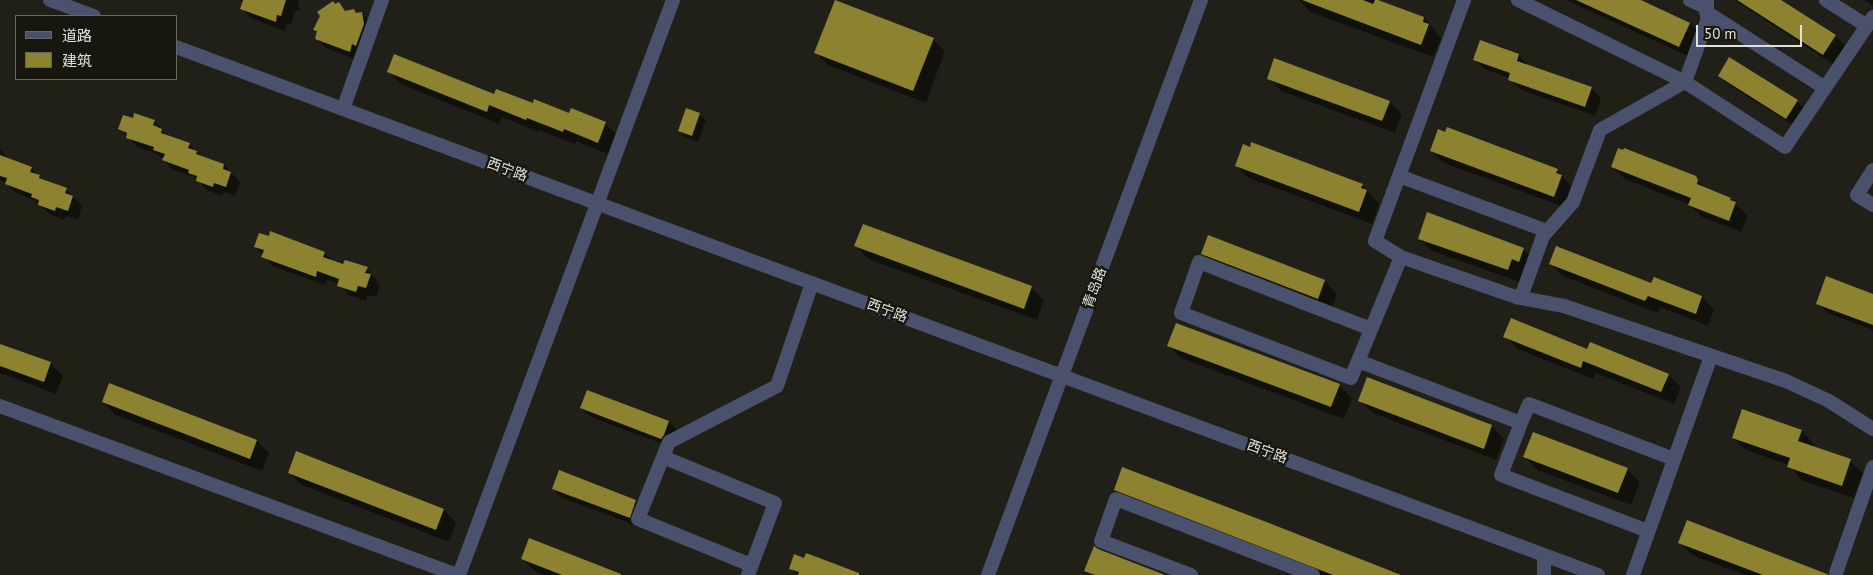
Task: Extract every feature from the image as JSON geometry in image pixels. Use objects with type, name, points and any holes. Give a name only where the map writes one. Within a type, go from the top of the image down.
[{"type":"street","points":[[50,0],[91,15]]},
{"type":"street","points":[[343,109],[382,0]]},
{"type":"street","points":[[0,406],[458,575],[673,0]]},
{"type":"street","name":"青岛路","points":[[988,575],[1201,0]]},
{"type":"street","points":[[1464,0],[1375,241],[1401,256],[1521,298],[1564,306],[1786,381],[1829,401],[1873,429]]},
{"type":"street","points":[[1690,0],[1706,6],[1825,88]]},
{"type":"street","points":[[1528,2],[1685,82],[1785,148],[1870,21],[1826,0]]},
{"type":"street","points":[[1521,298],[1543,236],[1573,202],[1600,130],[1685,82],[1707,21],[1706,6]]},
{"type":"street","name":"西宁路","points":[[178,48],[1598,575]]},
{"type":"street","points":[[1873,170],[1857,195],[1873,206]]},
{"type":"street","points":[[1399,176],[1547,231]]},
{"type":"street","points":[[1371,329],[1199,262],[1181,313],[1352,378],[1401,256]]},
{"type":"street","points":[[663,457],[775,503],[749,570],[638,519],[669,442],[777,386],[812,283]]},
{"type":"street","points":[[1633,575],[1711,356]]},
{"type":"street","points":[[1358,361],[1521,423]]},
{"type":"street","points":[[1648,531],[1501,475],[1529,404],[1674,459]]},
{"type":"street","points":[[1836,574],[1873,467]]},
{"type":"street","points":[[1191,575],[1101,541],[1116,499],[1314,575]]},
{"type":"street","points":[[1544,555],[1544,575]]},
{"type":"building","points":[[243,0],[286,0],[281,16],[277,15],[276,22],[240,9]]},
{"type":"building","points":[[835,0],[934,38],[913,91],[814,53]]},
{"type":"building","points":[[1302,0],[1363,0],[1373,4],[1375,0],[1378,0],[1424,17],[1423,22],[1429,24],[1421,45]]},
{"type":"building","points":[[1576,0],[1641,0],[1690,23],[1679,47]]},
{"type":"building","points":[[1737,0],[1781,0],[1836,35],[1823,55]]},
{"type":"building","points":[[333,1],[335,4],[339,2],[345,11],[354,9],[356,13],[362,12],[364,24],[356,46],[352,44],[350,52],[315,39],[317,31],[313,30],[320,16],[317,12]]},
{"type":"building","points":[[1480,40],[1519,54],[1517,61],[1592,87],[1585,107],[1508,80],[1510,73],[1473,60]]},
{"type":"building","points":[[394,54],[494,94],[496,89],[533,103],[534,99],[569,113],[571,108],[606,122],[598,143],[564,129],[563,132],[489,105],[487,112],[387,72]]},
{"type":"building","points":[[1729,57],[1798,100],[1786,119],[1718,76]]},
{"type":"building","points":[[1274,58],[1390,101],[1382,121],[1267,79]]},
{"type":"building","points":[[686,108],[700,113],[692,136],[678,131]]},
{"type":"building","points":[[134,113],[155,120],[153,125],[162,129],[161,133],[190,143],[188,148],[197,151],[196,154],[224,164],[223,169],[231,172],[226,187],[214,183],[213,187],[196,181],[197,176],[188,173],[189,170],[162,160],[165,154],[153,150],[154,147],[126,138],[127,133],[118,129],[123,115],[133,118]]},
{"type":"building","points":[[1447,127],[1558,169],[1556,173],[1562,175],[1554,197],[1430,151],[1438,129],[1445,132]]},
{"type":"building","points":[[1251,142],[1363,184],[1361,188],[1367,190],[1359,212],[1235,166],[1243,144],[1250,147]]},
{"type":"building","points":[[1618,148],[1623,150],[1624,148],[1696,176],[1697,184],[1731,198],[1730,200],[1736,202],[1729,221],[1688,205],[1691,198],[1611,167]]},
{"type":"building","points":[[0,155],[32,167],[30,172],[40,175],[39,178],[67,188],[65,193],[73,196],[68,211],[56,207],[55,211],[38,205],[39,200],[31,197],[32,194],[5,184],[7,178],[0,176]]},
{"type":"building","points":[[1427,212],[1524,248],[1519,262],[1512,259],[1508,270],[1418,239]]},
{"type":"building","points":[[863,224],[1032,286],[1024,309],[854,246]]},
{"type":"building","points":[[270,231],[325,252],[323,257],[343,264],[345,260],[368,267],[365,273],[371,274],[366,288],[358,286],[356,292],[337,286],[339,279],[317,271],[316,277],[261,257],[264,250],[254,247],[259,233],[269,236]]},
{"type":"building","points":[[1208,235],[1325,280],[1318,299],[1201,254]]},
{"type":"building","points":[[1556,246],[1651,283],[1654,277],[1702,296],[1696,314],[1648,296],[1645,301],[1549,264]]},
{"type":"building","points":[[1826,276],[1873,294],[1873,325],[1816,304]]},
{"type":"building","points":[[1511,318],[1587,349],[1590,342],[1669,374],[1661,392],[1583,361],[1581,368],[1503,337]]},
{"type":"building","points":[[1176,323],[1340,384],[1331,407],[1167,346]]},
{"type":"building","points":[[0,344],[51,362],[44,382],[0,366]]},
{"type":"building","points":[[1367,377],[1492,425],[1484,449],[1358,401]]},
{"type":"building","points":[[109,383],[257,440],[250,459],[102,402]]},
{"type":"building","points":[[587,390],[669,421],[664,435],[661,439],[580,408]]},
{"type":"building","points":[[1742,409],[1802,430],[1798,441],[1851,459],[1842,486],[1787,467],[1790,458],[1732,438]]},
{"type":"building","points":[[1533,432],[1628,468],[1618,493],[1523,457]]},
{"type":"building","points":[[296,451],[444,509],[436,530],[288,473]]},
{"type":"building","points":[[1122,467],[1401,575],[1333,575],[1114,490]]},
{"type":"building","points":[[559,470],[636,500],[630,518],[552,489]]},
{"type":"building","points":[[1687,520],[1828,575],[1763,575],[1678,543]]},
{"type":"building","points":[[529,538],[621,575],[562,575],[521,559]]},
{"type":"building","points":[[1094,546],[1165,575],[1095,575],[1084,571]]},
{"type":"building","points":[[806,553],[859,573],[859,575],[798,575],[799,572],[789,569],[794,554],[804,558]]}]
